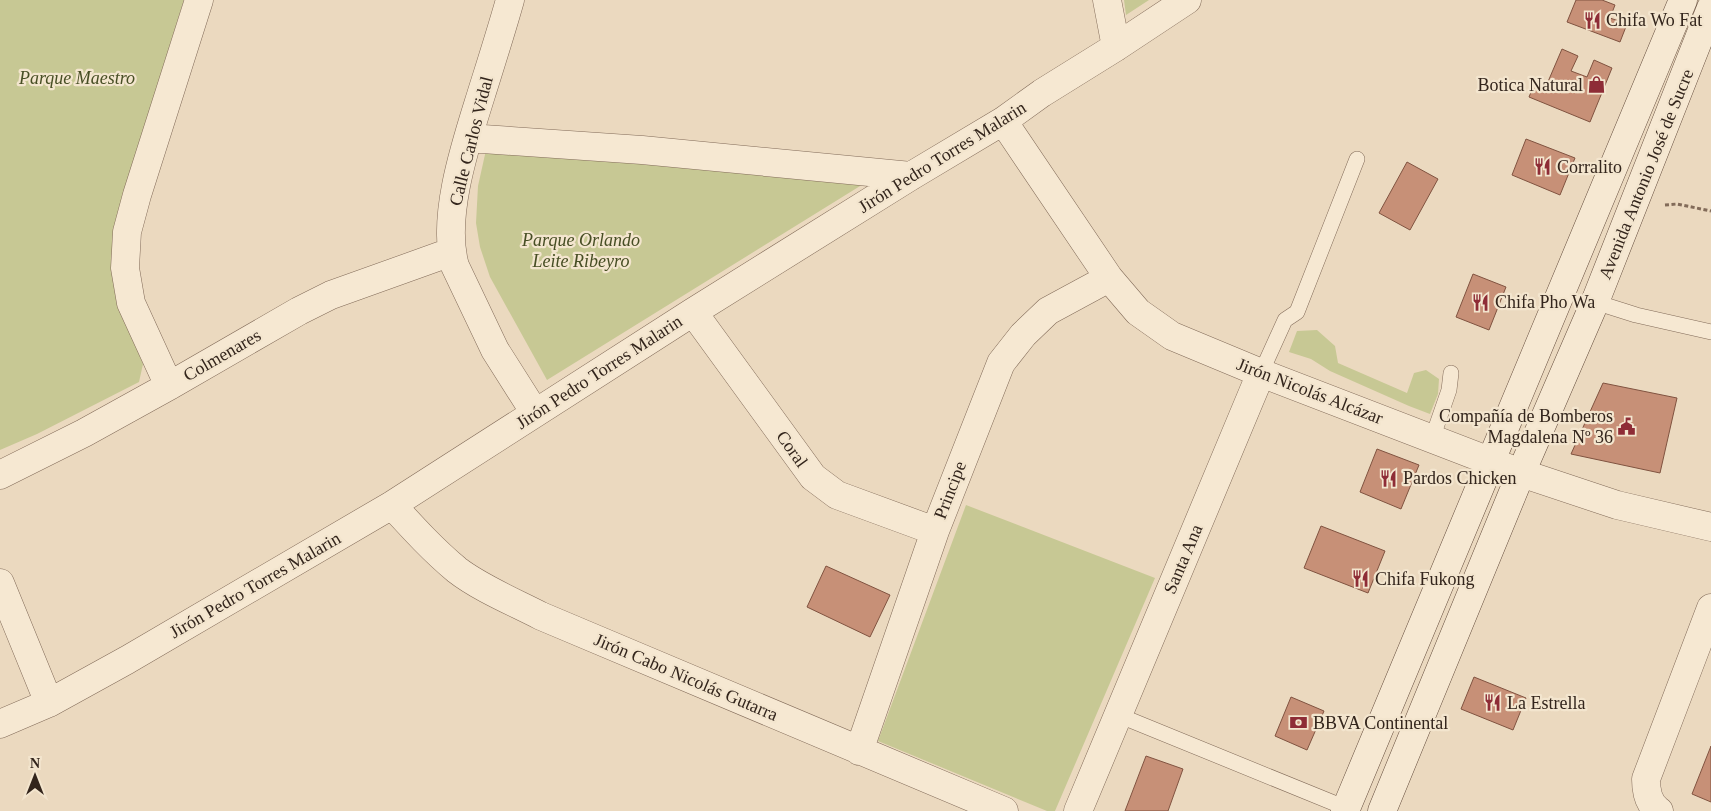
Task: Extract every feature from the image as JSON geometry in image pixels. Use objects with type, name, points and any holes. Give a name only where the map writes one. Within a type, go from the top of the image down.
[{"type":"street","points":[[169,386],[131,303],[125,268],[127,232],[137,195],[200,0]]},
{"type":"street","name":"Calle Carlos Vidal","points":[[510,0],[468,138],[452,207],[451,252],[455,266],[495,350],[535,413]]},
{"type":"street","points":[[1106,0],[1116,47]]},
{"type":"street","name":"Jirón Pedro Torres Malarin","points":[[0,724],[49,703],[127,660],[392,505],[693,312],[1003,121],[1042,93],[1187,0]]},
{"type":"street","name":"Avenida Antonio José de Sucre","points":[[1346,809],[1489,461],[1683,0]]},
{"type":"street","name":"Avenida Antonio José de Sucre","points":[[1382,811],[1521,473],[1595,302],[1711,8]]},
{"type":"street","name":"Jirón Nicolás Alcázar","points":[[1003,121],[1108,278],[1138,312],[1172,336],[1261,373],[1521,473],[1617,505],[1711,527]]},
{"type":"street","points":[[468,138],[642,150],[911,176]]},
{"type":"street","name":"Colmenares","points":[[0,475],[84,433],[299,310],[331,295],[451,252]]},
{"type":"street","name":"Principe","points":[[859,751],[935,531],[1001,363],[1023,335],[1048,311],[1108,278]]},
{"type":"street","name":"Coral","points":[[693,312],[813,477],[837,495],[935,531]]},
{"type":"street","name":"Santa Ana","points":[[1078,811],[1261,373]]},
{"type":"street","name":"Jirón Cabo Nicolás Gutarra","points":[[392,505],[424,540],[459,571],[500,596],[541,616],[1004,811]]},
{"type":"street","points":[[0,583],[49,703]]},
{"type":"street","points":[[1659,811],[1656,810],[1646,795],[1646,779],[1711,608]]},
{"type":"lane","name":"Santa Ana","points":[[1261,373],[1285,320],[1297,312],[1356,160]]},
{"type":"lane","points":[[1595,302],[1636,315],[1711,332]]},
{"type":"lane","points":[[1432,439],[1449,390],[1451,373]]},
{"type":"lane","points":[[1118,715],[1346,809]]},
{"type":"path","points":[[1632,207],[1677,204],[1711,211]]},
{"type":"green space","name":"Parque Maestro","points":[[0,0],[184,0],[119,209],[112,251],[118,302],[143,364],[139,382],[37,434],[0,450]]},
{"type":"green space","points":[[1124,0],[1149,0],[1126,15]]},
{"type":"green space","name":"Parque Orlando Leite Ribeyro","points":[[486,150],[873,178],[547,380],[490,277],[480,247],[476,223],[478,186]]},
{"type":"green space","points":[[1317,330],[1335,346],[1338,363],[1407,393],[1414,373],[1426,370],[1439,379],[1438,394],[1430,414],[1330,371],[1311,359],[1289,352],[1297,331]]},
{"type":"green space","points":[[966,505],[1155,578],[1055,811],[1047,811],[878,741]]},
{"type":"building","name":"Chifa Wo Fat","points":[[1576,0],[1602,0],[1615,5],[1610,18],[1627,24],[1620,42],[1567,22]]},
{"type":"building","points":[[1562,49],[1578,56],[1571,71],[1587,77],[1594,60],[1612,68],[1590,122],[1529,97],[1536,80],[1547,84]]},
{"type":"building","name":"Corralito","points":[[1526,139],[1575,158],[1560,195],[1512,175]]},
{"type":"building","points":[[1407,162],[1438,179],[1410,230],[1379,213]]},
{"type":"building","name":"Chifa Pho Wa","points":[[1473,274],[1506,287],[1489,330],[1456,317]]},
{"type":"building","name":"Compañía de Bomberos Magdalena Nº 36","points":[[1603,383],[1677,398],[1660,473],[1571,454]]},
{"type":"building","name":"Pardos Chicken","points":[[1377,449],[1419,465],[1401,509],[1360,492]]},
{"type":"building","points":[[1321,526],[1385,551],[1368,593],[1304,568]]},
{"type":"building","points":[[826,566],[890,595],[870,637],[807,607]]},
{"type":"building","name":"La Estrella","points":[[1474,677],[1526,698],[1513,730],[1461,709]]},
{"type":"building","name":"BBVA Continental","points":[[1291,697],[1324,711],[1307,750],[1275,736]]},
{"type":"building","points":[[1711,746],[1711,802],[1692,794]]},
{"type":"building","points":[[1146,756],[1183,769],[1168,811],[1125,811]]},
{"type":"place","name":"Chifa Wo Fat","points":[[1592,20]]},
{"type":"place","name":"Botica Natural","points":[[1597,85]]},
{"type":"place","name":"Corralito","points":[[1543,167]]},
{"type":"place","name":"Chifa Pho Wa","points":[[1481,302]]},
{"type":"place","name":"Compañía de Bomberos Magdalena Nº 36","points":[[1627,426]]},
{"type":"place","name":"Pardos Chicken","points":[[1389,478]]},
{"type":"place","name":"Chifa Fukong","points":[[1361,579]]},
{"type":"place","name":"La Estrella","points":[[1493,703]]},
{"type":"place","name":"BBVA Continental","points":[[1299,723]]}]
